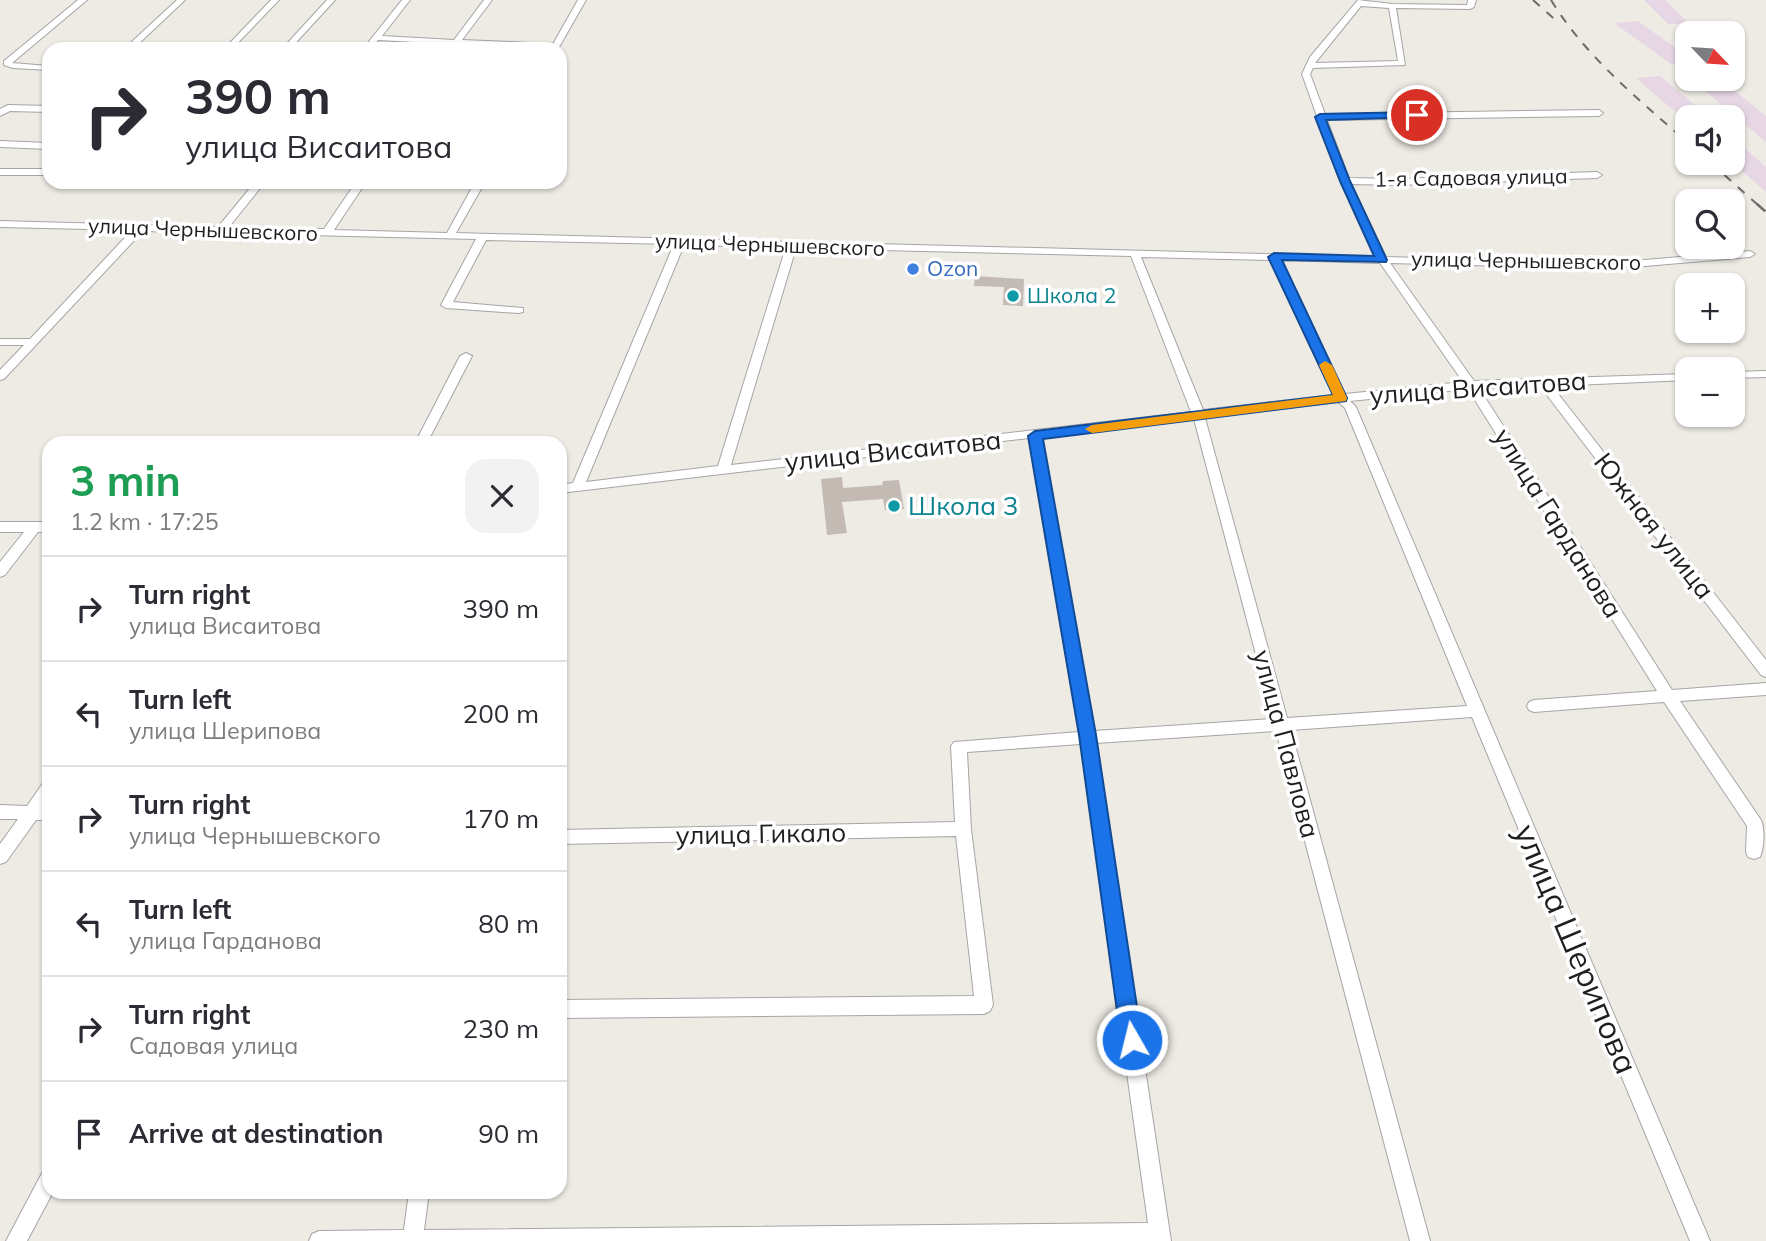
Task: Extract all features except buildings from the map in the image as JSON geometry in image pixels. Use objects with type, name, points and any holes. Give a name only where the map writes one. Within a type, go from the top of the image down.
[{"type":"street","points":[[42,68],[13,66],[7,63],[83,0]]},
{"type":"street","points":[[136,42],[181,0]]},
{"type":"street","points":[[235,42],[275,0]]},
{"type":"street","points":[[292,42],[331,0]]},
{"type":"street","points":[[373,42],[406,0]]},
{"type":"street","points":[[457,42],[488,0]]},
{"type":"street","points":[[558,42],[582,0]]},
{"type":"street","points":[[1308,65],[1361,2],[1388,6],[1469,7],[1472,0]]},
{"type":"street","points":[[1308,65],[1402,63],[1392,6],[1388,6]]},
{"type":"street","points":[[376,38],[415,42]]},
{"type":"street","name":"улица Гарданова","points":[[1308,65],[1306,74],[1320,117],[1345,181],[1382,260],[1471,385],[1668,696],[1755,825],[1760,847]]},
{"type":"street","points":[[0,113],[8,108],[42,109]]},
{"type":"street","points":[[1320,117],[1599,113]]},
{"type":"street","points":[[0,144],[42,146]]},
{"type":"street","points":[[0,172],[42,172]]},
{"type":"street","name":"1-я Садовая улица","points":[[1345,181],[1398,182],[1597,175]]},
{"type":"street","points":[[220,231],[254,189]]},
{"type":"street","points":[[326,234],[356,189]]},
{"type":"street","points":[[449,237],[476,189]]},
{"type":"street","name":"улица Чернышевского","points":[[0,224],[1581,265],[1645,263],[1750,254]]},
{"type":"street","points":[[0,377],[140,228]]},
{"type":"street","points":[[482,238],[446,304],[519,310]]},
{"type":"street","points":[[578,487],[680,242]]},
{"type":"street","points":[[723,470],[792,245]]},
{"type":"street","name":"улица Павлова","points":[[1135,254],[1199,416],[1420,1241]]},
{"type":"street","name":"улица Шерипова","points":[[1274,257],[1341,398],[1350,407],[1700,1241]]},
{"type":"street","points":[[0,342],[33,342]]},
{"type":"street","points":[[425,436],[466,356]]},
{"type":"street","points":[[1745,375],[1766,374]]},
{"type":"street","name":"улица Висаитова","points":[[567,488],[1035,436],[1341,398],[1471,385],[1675,377]]},
{"type":"street","name":"Южная улица","points":[[1542,381],[1766,671]]},
{"type":"street","points":[[319,1241],[1161,1237],[1087,735],[1035,436]]},
{"type":"street","points":[[0,527],[42,527]]},
{"type":"street","points":[[0,572],[34,527]]},
{"type":"street","points":[[1534,706],[1766,688]]},
{"type":"street","points":[[567,1009],[984,1005],[963,829],[959,746],[1087,735],[1476,711]]},
{"type":"street","points":[[0,858],[42,797]]},
{"type":"street","points":[[0,812],[42,813]]},
{"type":"street","name":"улица Гикало","points":[[567,837],[963,829]]},
{"type":"street","points":[[16,1241],[42,1193]]},
{"type":"street","points":[[413,1240],[418,1199]]},
{"type":"shaded area","points":[[1644,0],[1665,0],[1687,21],[1668,24]]},
{"type":"shaded area","points":[[1638,21],[1675,47],[1675,64],[1671,64],[1614,23]]},
{"type":"shaded area","points":[[1660,76],[1695,105],[1675,105],[1675,112],[1636,78]]},
{"type":"shaded area","points":[[1705,91],[1735,91],[1766,116],[1766,142],[1745,124],[1745,105],[1722,105]]},
{"type":"shaded area","points":[[1745,148],[1766,167],[1766,192],[1745,174]]},
{"type":"railway","points":[[1533,0],[1559,23]]},
{"type":"railway","points":[[1551,0],[1596,58],[1675,132]]},
{"type":"railway","points":[[1724,175],[1759,206]]},
{"type":"railway","points":[[1757,204],[1766,212]]},
{"type":"slow traffic","points":[[1092,429],[1341,398],[1325,365]]},
{"type":"place","name":"Ozon","points":[[913,269]]},
{"type":"place","name":"Школа 2","points":[[1013,296]]},
{"type":"place","name":"Школа 3","points":[[894,506]]},
{"type":"route","points":[[1132,1040],[1087,735],[1035,436],[1341,398],[1274,257],[1382,260],[1345,181],[1320,117],[1417,115]]}]
